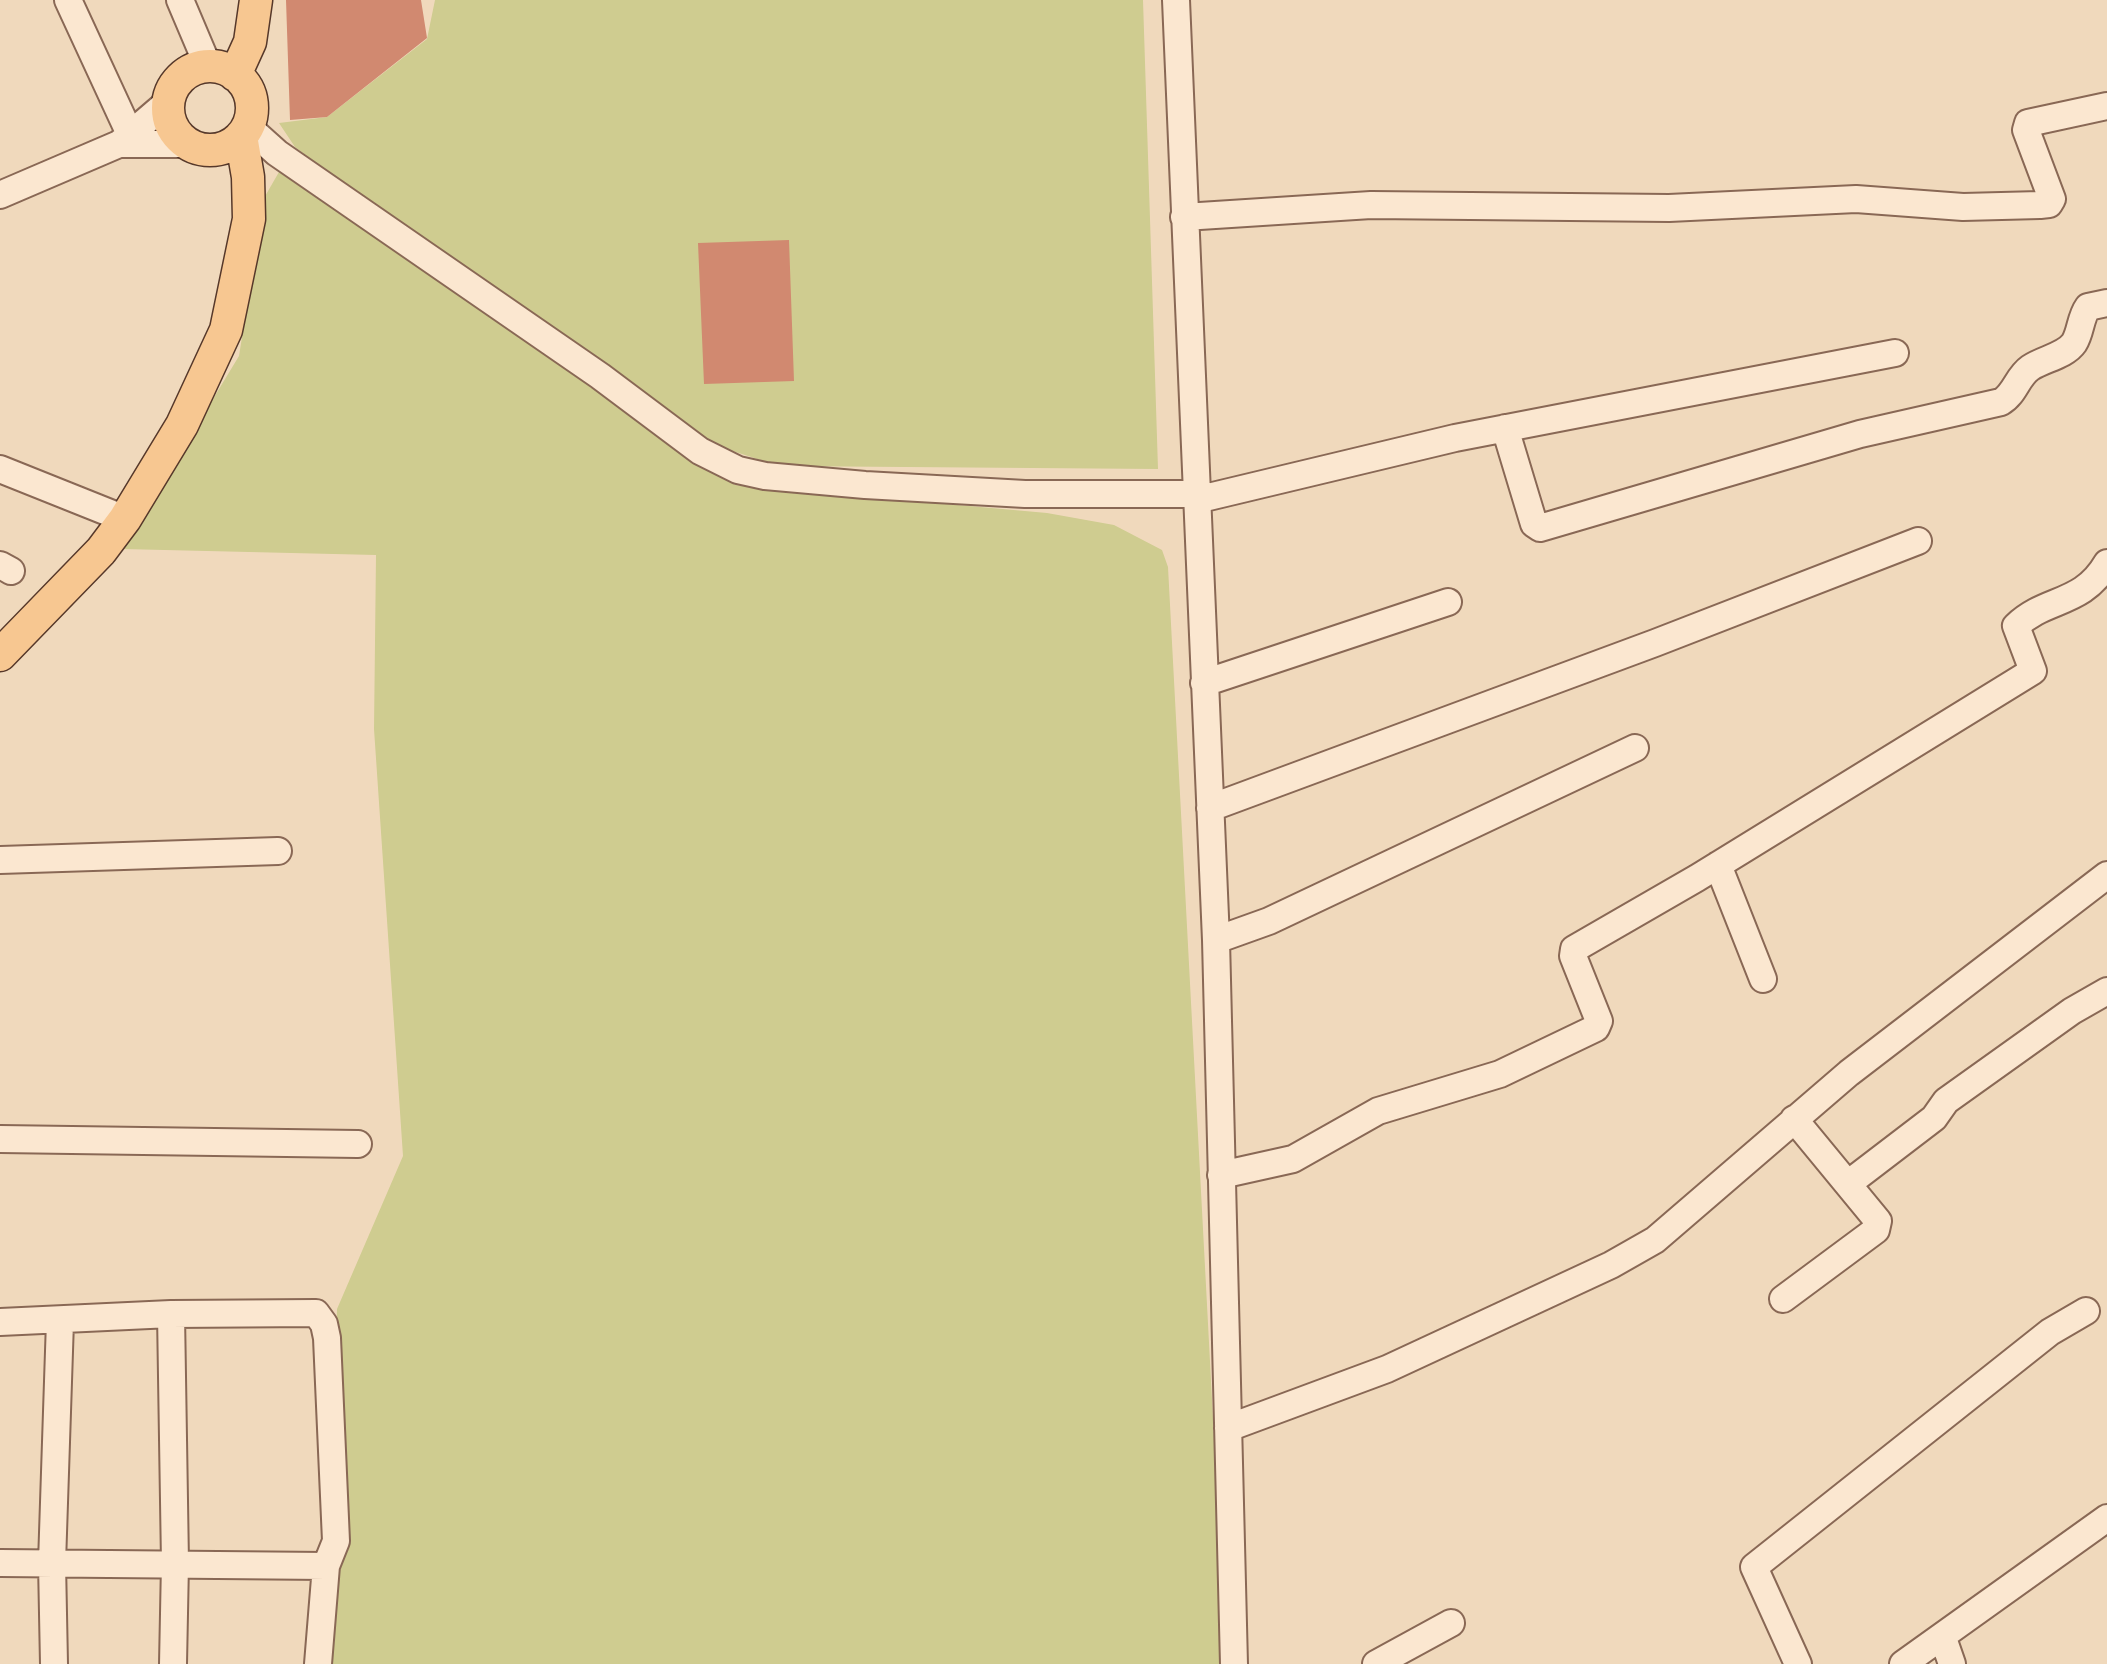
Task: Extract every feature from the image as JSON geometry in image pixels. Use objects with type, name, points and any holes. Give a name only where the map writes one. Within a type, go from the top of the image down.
[{"type":"main road","points":[[222,70],[250,42],[256,0]]},
{"type":"main road","points":[[0,655],[102,551],[125,519],[182,425],[226,330],[249,219],[245,132],[251,99],[222,70],[193,69],[181,77],[168,102],[169,119],[176,133],[187,144],[216,150],[230,146],[245,132]]},
{"type":"street","points":[[68,0],[124,138]]},
{"type":"street","points":[[180,0],[222,70]]},
{"type":"street","points":[[1176,0],[1195,497],[1216,940],[1234,1664]]},
{"type":"street","points":[[0,195],[124,138],[168,102]]},
{"type":"street","points":[[1184,217],[1371,205],[1670,208],[1856,199],[1963,207],[2049,204],[2052,200],[2026,130],[2028,123],[2107,106]]},
{"type":"street","points":[[245,132],[600,376],[699,451],[738,470],[765,476],[999,493],[1195,497],[1505,428],[1895,353]]},
{"type":"street","points":[[124,138],[187,144]]},
{"type":"street","points":[[1505,428],[1534,524],[1540,528],[1860,434],[2001,402],[2009,397],[2028,369],[2070,348],[2076,341],[2080,318],[2088,307],[2107,303]]},
{"type":"street","points":[[0,469],[125,519]]},
{"type":"street","points":[[1210,808],[1655,643],[1918,541]]},
{"type":"street","points":[[1221,1175],[1293,1159],[1378,1111],[1500,1074],[1596,1028],[1599,1021],[1573,956],[1574,949],[1718,865],[2033,671],[2017,626],[2024,618],[2082,593],[2107,563]]},
{"type":"street","points":[[1204,683],[1448,602]]},
{"type":"street","points":[[1216,940],[1269,921],[1635,748]]},
{"type":"street","points":[[0,860],[278,851]]},
{"type":"street","points":[[1718,865],[1763,979]]},
{"type":"street","points":[[1228,1428],[1387,1369],[1611,1265],[1655,1240],[1794,1119],[2107,875]]},
{"type":"street","points":[[1849,1183],[1934,1118],[1946,1101],[2073,1011],[2107,991]]},
{"type":"street","points":[[1783,1299],[1876,1230],[1878,1221],[1794,1119]]},
{"type":"street","points":[[0,1139],[358,1144]]},
{"type":"street","points":[[1798,1664],[1754,1567],[2050,1332],[2086,1311]]},
{"type":"street","points":[[0,1322],[172,1314],[316,1313],[324,1324],[336,1541],[326,1566],[318,1664]]},
{"type":"street","points":[[172,1314],[175,1563],[173,1664]]},
{"type":"street","points":[[54,1664],[52,1563],[60,1321]]},
{"type":"street","points":[[1903,1664],[2107,1518]]},
{"type":"street","points":[[0,1563],[326,1566]]},
{"type":"street","points":[[1376,1664],[1451,1623]]},
{"type":"street","points":[[1942,1638],[1952,1664]]},
{"type":"shaded area","points":[[435,0],[1143,0],[1158,469],[779,466],[714,445],[402,229],[295,147],[279,123],[327,117],[427,39]]},
{"type":"shaded area","points":[[279,172],[735,485],[1047,513],[1114,525],[1162,550],[1168,567],[1226,1664],[329,1664],[337,1309],[403,1156],[374,729],[376,555],[122,549],[239,356],[264,198]]},
{"type":"building","points":[[286,0],[421,0],[427,38],[327,117],[290,120]]},
{"type":"building","points":[[789,240],[794,381],[704,384],[698,243]]}]
